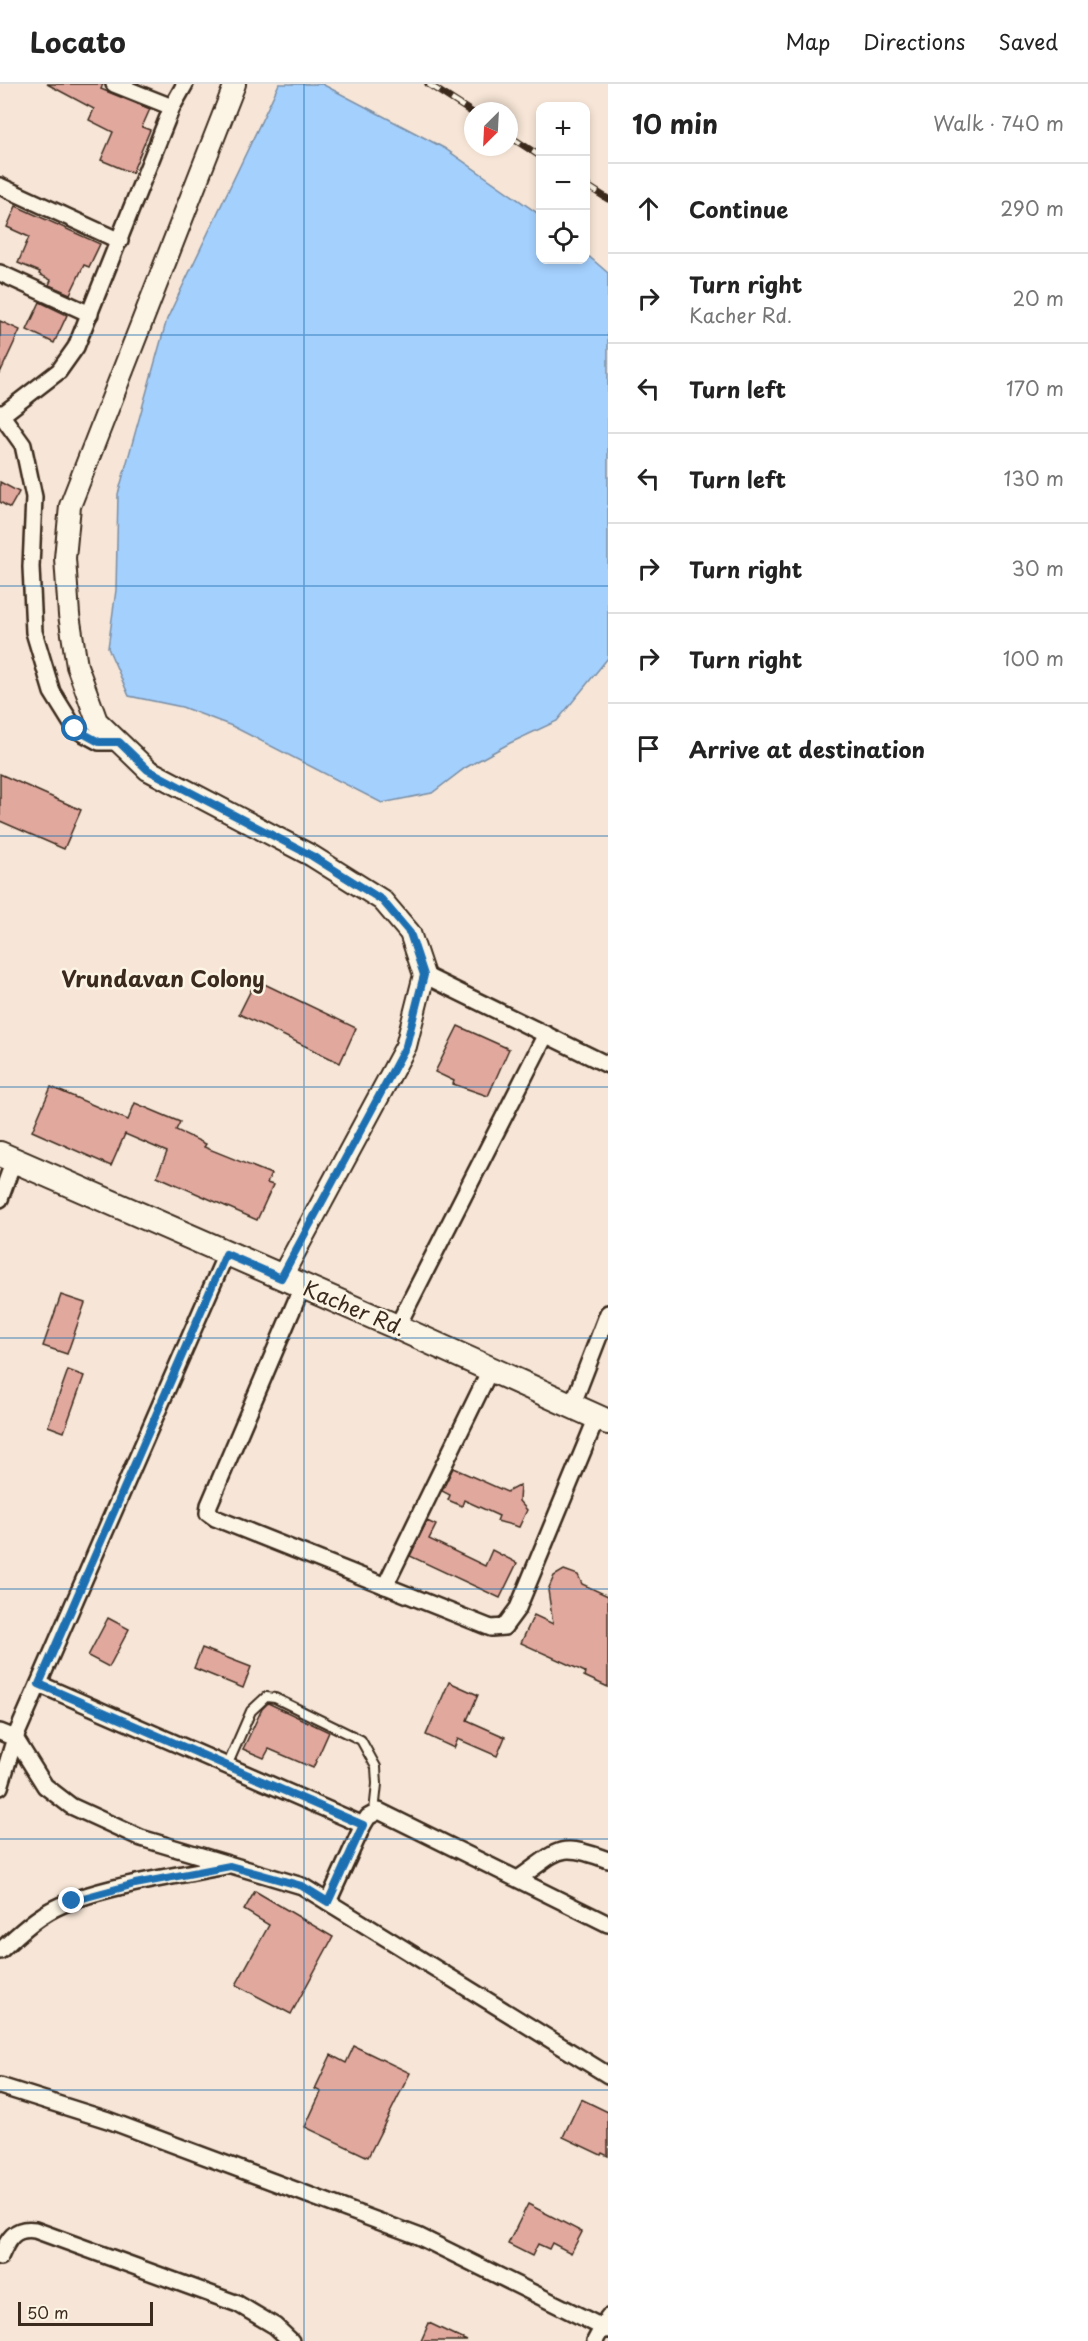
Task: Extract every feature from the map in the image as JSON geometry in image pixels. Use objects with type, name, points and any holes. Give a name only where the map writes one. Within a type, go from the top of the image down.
[{"type":"main road","name":"Kacher Rd.","points":[[7,1157],[397,1327],[603,1420]]},
{"type":"street","points":[[114,84],[172,107]]},
{"type":"street","points":[[119,742],[99,742],[75,729],[52,692],[34,632],[31,567],[34,497],[23,445],[1,414],[66,364],[90,314],[172,107],[185,84]]},
{"type":"street","points":[[234,84],[70,506],[65,558],[76,666],[97,721],[148,770],[312,856],[382,900],[410,933],[424,975],[406,1046],[292,1283],[208,1505],[208,1512],[215,1518],[490,1628],[504,1627],[518,1608],[603,1420]]},
{"type":"street","points":[[0,186],[120,241]]},
{"type":"street","points":[[0,273],[90,314]]},
{"type":"street","points":[[424,975],[608,1065]]},
{"type":"street","points":[[397,1327],[546,1034]]},
{"type":"street","points":[[0,1199],[7,1157]]},
{"type":"street","points":[[0,1787],[15,1738],[226,1254]]},
{"type":"street","points":[[572,1406],[608,1313]]},
{"type":"street","points":[[385,1586],[490,1370]]},
{"type":"street","points":[[39,1684],[363,1825]]},
{"type":"street","points":[[0,1732],[15,1738],[45,1786],[71,1806],[141,1838],[302,1886],[608,2074]]},
{"type":"street","points":[[328,1902],[363,1825],[374,1812],[386,1813],[608,1924]]},
{"type":"street","points":[[518,1879],[554,1854],[571,1848],[608,1860]]},
{"type":"street","points":[[0,1951],[43,1914],[72,1901],[135,1884],[230,1866]]},
{"type":"street","points":[[0,2086],[16,2089],[108,2120],[418,2236],[606,2325],[595,2341]]},
{"type":"street","points":[[0,2257],[13,2234],[24,2229],[35,2230],[238,2304],[275,2326],[291,2341]]},
{"type":"lane","points":[[227,1766],[250,1711],[266,1697],[275,1698],[361,1740],[376,1767],[374,1812]]},
{"type":"water","points":[[279,84],[322,84],[444,148],[536,212],[536,264],[590,264],[590,257],[608,273],[608,658],[557,721],[465,768],[432,793],[382,803],[232,726],[182,707],[129,696],[108,648],[116,590],[118,494],[167,319]]},
{"type":"building","points":[[47,84],[103,84],[101,89],[150,109],[142,127],[150,130],[132,173],[101,160],[113,132],[89,120],[94,109]]},
{"type":"building","points":[[16,206],[100,244],[89,267],[84,265],[70,294],[49,285],[51,280],[39,274],[40,272],[18,263],[29,237],[7,227]]},
{"type":"building","points":[[40,302],[67,315],[54,343],[27,330]]},
{"type":"building","points":[[0,321],[20,330],[0,373]]},
{"type":"building","points":[[0,482],[19,492],[10,508],[0,502]]},
{"type":"building","points":[[0,774],[81,810],[64,849],[0,821]]},
{"type":"building","points":[[256,980],[356,1028],[340,1063],[239,1014]]},
{"type":"building","points":[[458,1026],[509,1049],[488,1096],[453,1084],[454,1081],[435,1072]]},
{"type":"building","points":[[51,1087],[128,1120],[135,1103],[180,1122],[176,1130],[206,1144],[204,1147],[271,1174],[267,1183],[273,1185],[257,1220],[157,1176],[167,1152],[125,1134],[111,1166],[32,1131]]},
{"type":"building","points":[[61,1295],[85,1303],[67,1354],[43,1346]]},
{"type":"building","points":[[68,1370],[84,1376],[64,1432],[48,1426]]},
{"type":"building","points":[[453,1468],[507,1492],[520,1485],[519,1501],[527,1510],[519,1527],[497,1521],[499,1516],[464,1500],[462,1506],[448,1500],[450,1495],[442,1491]]},
{"type":"building","points":[[427,1521],[436,1525],[429,1539],[485,1566],[492,1550],[517,1563],[500,1598],[410,1556]]},
{"type":"building","points":[[564,1570],[578,1575],[582,1584],[608,1596],[608,1687],[584,1676],[585,1672],[521,1643],[534,1615],[553,1624],[548,1590],[554,1576]]},
{"type":"building","points":[[108,1618],[129,1629],[109,1667],[88,1656]]},
{"type":"building","points":[[202,1648],[251,1667],[243,1688],[194,1668]]},
{"type":"building","points":[[449,1682],[478,1695],[467,1720],[505,1737],[497,1756],[458,1739],[454,1748],[426,1735]]},
{"type":"building","points":[[268,1703],[329,1732],[313,1768],[269,1749],[264,1758],[243,1749],[262,1709]]},
{"type":"building","points":[[255,1891],[333,1937],[291,2014],[236,1985],[269,1925],[244,1910]]},
{"type":"building","points":[[354,2046],[410,2073],[368,2157],[305,2127],[321,2092],[315,2089],[331,2055],[346,2063]]},
{"type":"building","points":[[581,2099],[608,2112],[608,2156],[602,2153],[601,2155],[563,2137]]},
{"type":"building","points":[[528,2204],[582,2232],[571,2253],[552,2243],[549,2249],[538,2244],[532,2256],[508,2244]]},
{"type":"building","points":[[429,2323],[467,2341],[421,2341]]},
{"type":"railway","points":[[428,84],[464,107]]},
{"type":"railway","points":[[518,142],[536,153]]},
{"type":"railway","points":[[590,188],[608,199]]},
{"type":"district","name":"Vrundavan Colony","points":[[163,979]]},
{"type":"route","points":[[72,1901],[135,1884],[230,1866],[302,1886],[328,1902],[363,1825],[39,1684],[226,1254],[281,1278],[406,1046],[424,975],[410,933],[382,900],[312,856],[216,803],[148,770],[119,742],[99,742],[75,729]]}]
